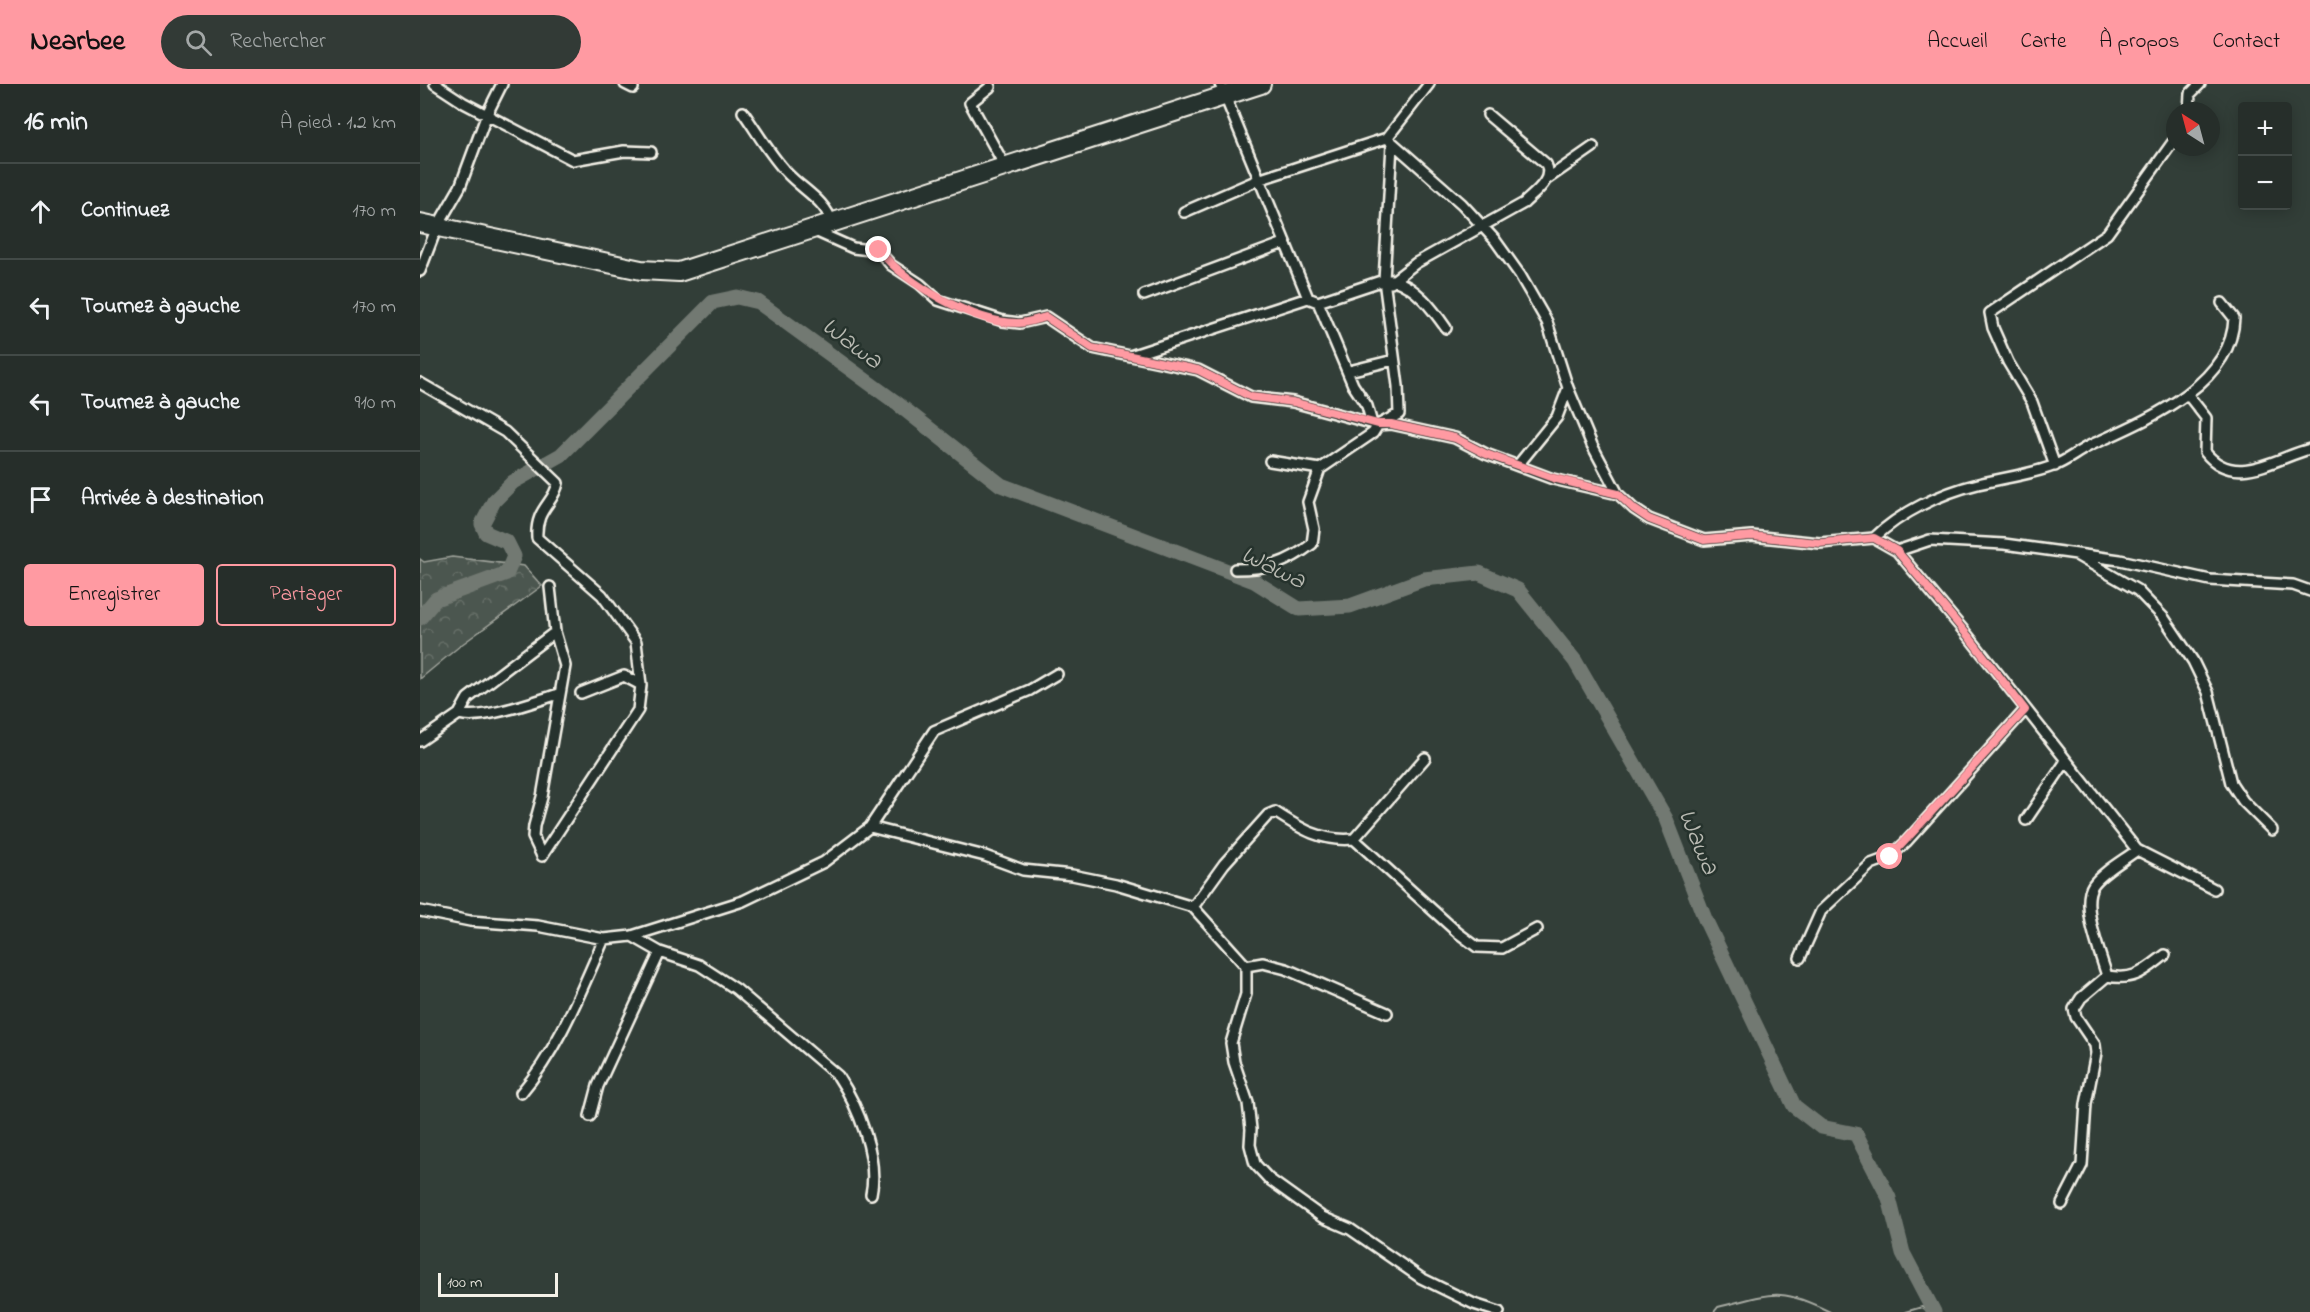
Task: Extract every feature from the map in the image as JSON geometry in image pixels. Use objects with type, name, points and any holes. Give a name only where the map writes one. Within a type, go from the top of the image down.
[{"type":"highway","points":[[429,225],[641,270],[679,272],[814,231],[1006,168],[1223,90],[1261,84]]},
{"type":"street","points":[[435,84],[464,103],[573,160],[624,151],[651,152]]},
{"type":"street","points":[[420,271],[429,225],[460,187],[502,84]]},
{"type":"street","points":[[1375,422],[1399,414],[1395,360],[1384,284],[1390,141],[1429,84]]},
{"type":"street","points":[[2190,102],[2190,94],[2200,84]]},
{"type":"street","points":[[990,87],[970,103],[1006,168]]},
{"type":"street","points":[[1223,90],[1308,298]]},
{"type":"street","points":[[743,112],[787,173],[815,195],[829,213],[833,224]]},
{"type":"street","points":[[1488,115],[1546,164],[1547,180]]},
{"type":"street","points":[[1184,212],[1258,180],[1390,141]]},
{"type":"street","points":[[1390,141],[1482,225],[1520,275],[1547,322],[1568,388],[1592,445],[1618,494],[1634,509],[1649,519],[1704,540],[1752,536],[1820,543],[1874,538],[1897,551],[1969,637],[2137,850],[2214,889]]},
{"type":"street","points":[[1133,356],[1308,298],[1318,302],[1394,280],[1416,263],[1524,203],[1547,180],[1593,147]]},
{"type":"street","points":[[2055,466],[2032,402],[2008,362],[1993,328],[1990,313],[2107,234],[2166,152]]},
{"type":"street","points":[[814,231],[853,248],[879,250],[891,266],[920,284],[938,300],[1003,321],[1020,323],[1046,317],[1092,348],[1198,370],[1251,397],[1293,402],[1455,438],[1486,454],[1553,478],[1618,494]]},
{"type":"street","points":[[1144,295],[1284,243]]},
{"type":"street","points":[[1394,280],[1406,284],[1422,298],[1446,328]]},
{"type":"street","points":[[1235,569],[1265,569],[1300,553],[1312,544],[1314,530],[1308,502],[1320,469],[1372,433],[1375,422],[1353,385],[1318,302]]},
{"type":"street","points":[[1874,538],[1889,524],[1917,507],[1974,484],[2055,466],[2068,456],[2137,424],[2188,394],[2210,374],[2234,334],[2234,318],[2222,303]]},
{"type":"street","points":[[1349,371],[1395,360]]},
{"type":"street","points":[[420,383],[506,432],[559,486],[541,511],[536,526],[537,538],[602,596],[636,642],[641,685],[638,710],[542,856],[533,837],[534,826],[542,797],[565,666],[555,632],[550,587]]},
{"type":"street","points":[[1518,465],[1557,417],[1568,388]]},
{"type":"street","points":[[2188,394],[2206,418],[2205,452],[2214,464],[2234,470],[2255,470],[2288,455],[2310,449]]},
{"type":"street","points":[[1270,461],[1320,469]]},
{"type":"street","points":[[1897,551],[1930,540],[2004,544],[2074,553],[2210,580],[2293,585],[2310,591]]},
{"type":"street","points":[[2074,553],[2137,590],[2164,618],[2193,661],[2208,692],[2231,783],[2243,801],[2272,831]]},
{"type":"street","points":[[420,741],[459,714],[468,698],[555,632]]},
{"type":"street","points":[[420,910],[470,921],[538,926],[603,939],[632,936],[743,901],[824,862],[870,827],[934,731],[1030,690],[1057,674]]},
{"type":"street","points":[[581,693],[624,676],[641,685]]},
{"type":"street","points":[[459,714],[466,716],[492,712],[559,694]]},
{"type":"street","points":[[1800,958],[1821,911],[1871,864],[1890,857],[1906,842],[2025,710]]},
{"type":"street","points":[[1354,839],[1425,758]]},
{"type":"street","points":[[2026,820],[2066,761]]},
{"type":"street","points":[[1193,907],[1224,864],[1268,815],[1275,812],[1303,831],[1323,838],[1354,839],[1457,932],[1477,947],[1502,948],[1537,929]]},
{"type":"street","points":[[870,827],[985,856],[1023,870],[1072,875],[1116,884],[1193,907],[1246,966],[1246,994],[1231,1043],[1234,1062],[1248,1103],[1250,1145],[1255,1164],[1269,1179],[1322,1217],[1350,1229],[1421,1278],[1474,1305],[1499,1312]]},
{"type":"street","points":[[2107,976],[2091,921],[2089,894],[2093,885],[2137,850]]},
{"type":"street","points":[[632,936],[660,952],[699,965],[736,988],[838,1076],[847,1089],[870,1150],[875,1177],[871,1194]]},
{"type":"street","points":[[521,1093],[541,1070],[567,1022],[603,939]]},
{"type":"street","points":[[590,1116],[598,1086],[660,952]]},
{"type":"street","points":[[2107,976],[2124,979],[2137,975],[2165,955]]},
{"type":"street","points":[[1246,966],[1263,963],[1286,969],[1387,1013]]},
{"type":"street","points":[[2062,1204],[2082,1165],[2086,1104],[2096,1053],[2095,1045],[2076,1017],[2074,1010],[2081,998],[2107,976]]},
{"type":"green space","points":[[452,557],[524,566],[542,586],[461,645],[420,679],[420,559],[424,562]]},
{"type":"waterway","name":"Wawa","points":[[420,618],[436,599],[507,573],[514,556],[507,542],[486,533],[482,524],[494,501],[513,482],[561,455],[713,302],[737,297],[758,302],[894,401],[1001,485],[1254,581],[1299,609],[1350,606],[1424,579],[1479,573],[1518,590],[1575,661],[1666,819],[1705,919],[1794,1106],[1821,1127],[1856,1134],[1889,1198],[1903,1253],[1934,1312]]},
{"type":"waterway","points":[[1714,1312],[1718,1307],[1775,1295],[1798,1298],[1830,1312]]},
{"type":"waterway","points":[[1905,1312],[1922,1307],[1929,1312]]},
{"type":"route","points":[[879,250],[891,266],[920,284],[938,300],[961,309],[1003,321],[1020,323],[1046,317],[1092,348],[1198,370],[1251,397],[1293,402],[1371,420],[1378,424],[1391,424],[1455,438],[1486,454],[1553,478],[1618,494],[1649,519],[1704,540],[1752,536],[1820,543],[1874,538],[1897,551],[1969,637],[2025,710],[1890,857]]}]
